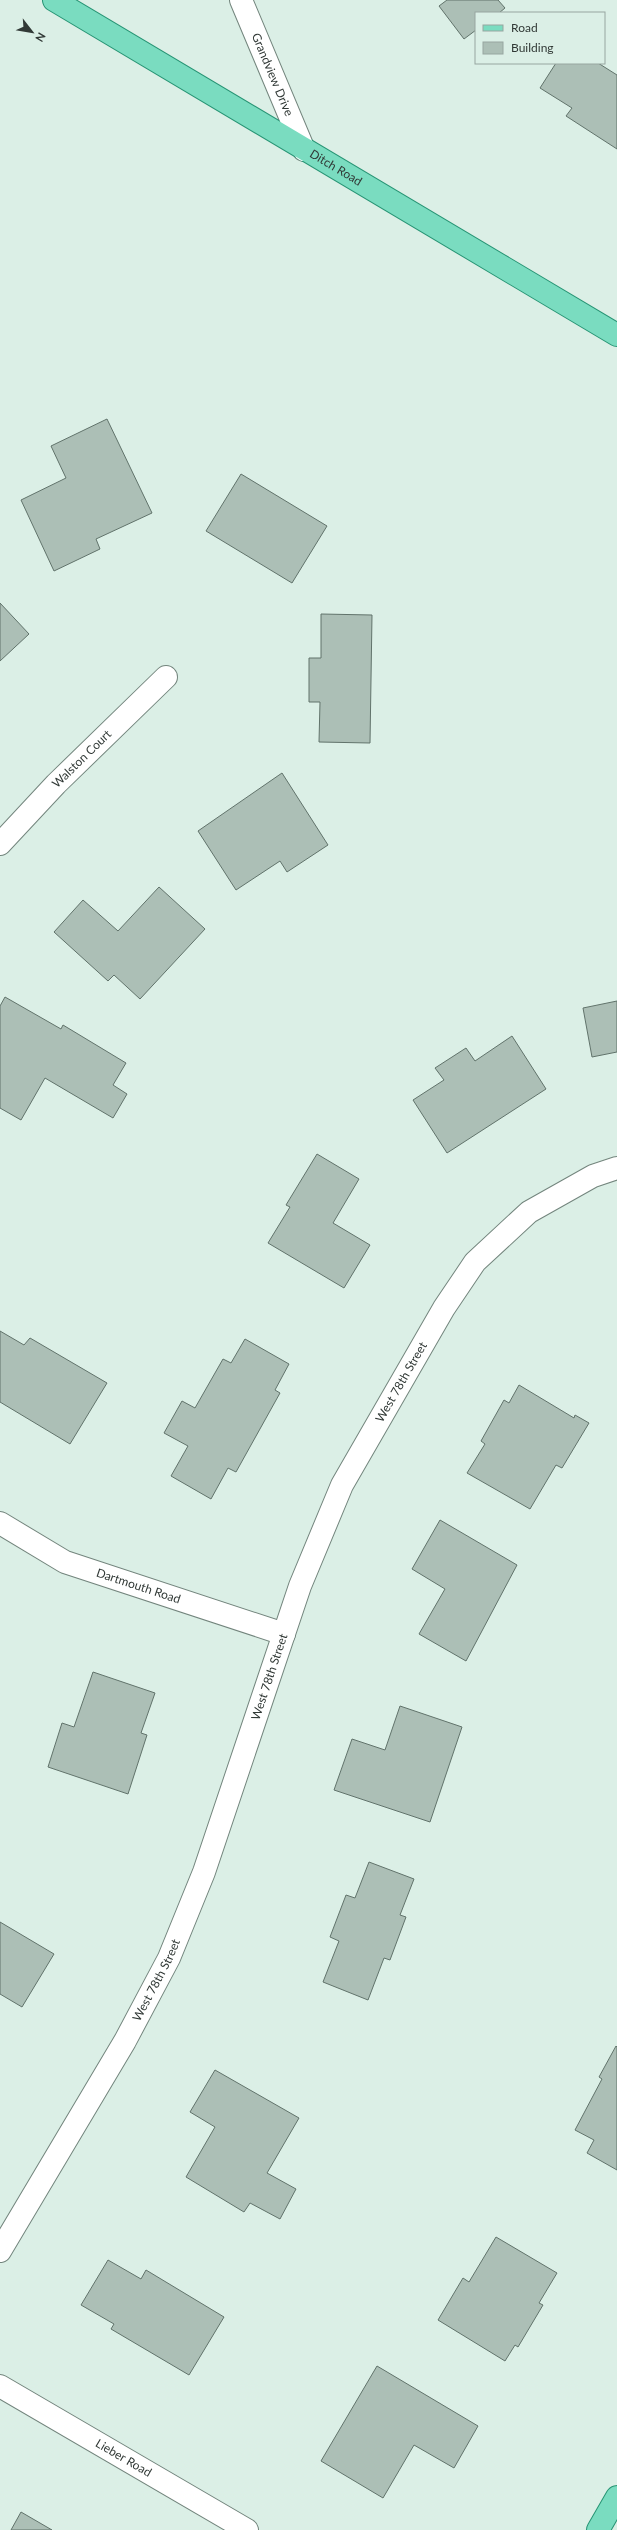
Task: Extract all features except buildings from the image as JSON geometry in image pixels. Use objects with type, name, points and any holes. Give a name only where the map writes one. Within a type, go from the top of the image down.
[{"type":"main road","name":"Ditch Road","points":[[54,0],[617,335]]},
{"type":"main road","points":[[598,2530],[617,2497]]},
{"type":"street","name":"Grandview Drive","points":[[240,0],[304,150]]},
{"type":"street","name":"Walston Court","points":[[0,844],[56,784],[166,677]]},
{"type":"street","name":"West 78th Street","points":[[0,2251],[125,2041],[169,1958],[204,1872],[284,1634],[320,1534],[342,1485],[454,1292],[475,1262],[530,1212],[593,1176],[617,1168]]},
{"type":"street","name":"Dartmouth Road","points":[[0,1523],[65,1562],[284,1634]]},
{"type":"street","name":"Lieber Road","points":[[0,2386],[246,2530]]}]
